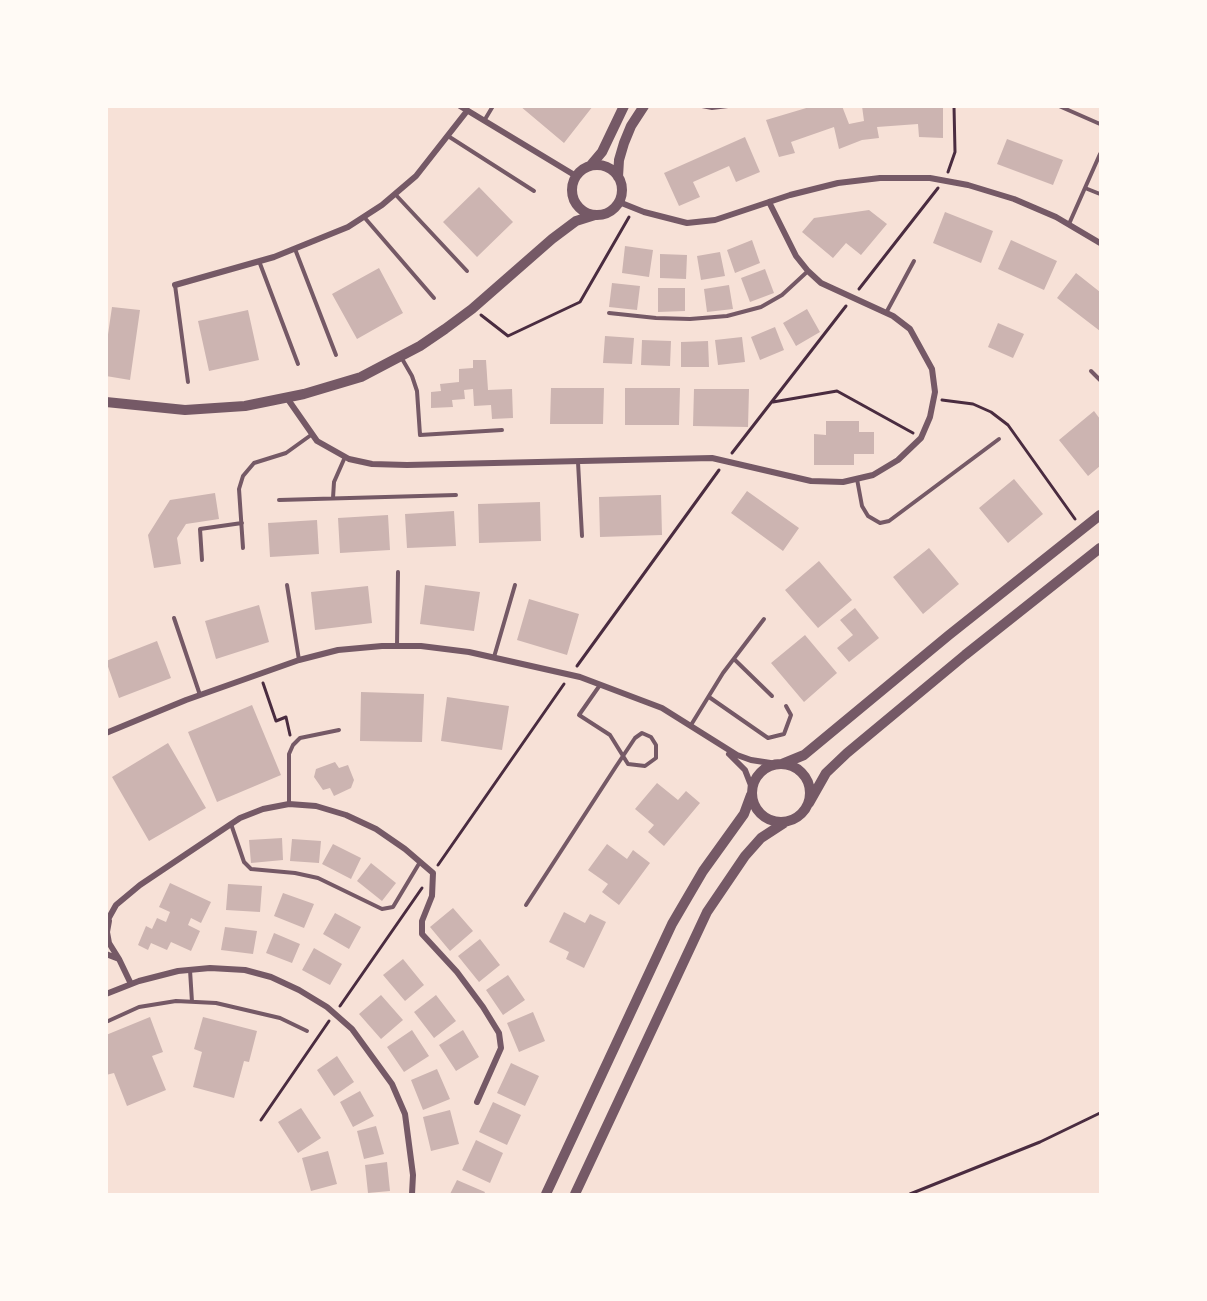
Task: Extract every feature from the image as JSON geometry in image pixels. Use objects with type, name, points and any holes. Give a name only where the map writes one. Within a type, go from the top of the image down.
[{"type":"street","points":[[460,106],[576,176]]},
{"type":"street","points":[[552,238],[567,220],[574,201],[573,184],[576,176],[591,165],[602,152],[624,106]]},
{"type":"street","points":[[618,177],[619,160],[624,143],[631,126],[644,106]]},
{"type":"street","points":[[175,285],[259,261],[348,227],[382,206],[416,176],[467,111]]},
{"type":"street","points":[[106,402],[185,410],[245,406],[332,387],[361,377],[420,346],[472,309],[552,238],[576,221],[611,210],[619,202],[622,185],[608,167],[591,165]]},
{"type":"street","points":[[619,202],[644,213],[687,223],[716,220],[838,183],[880,178],[930,178],[968,185],[1014,199],[1069,224],[1101,243]]},
{"type":"street","points":[[574,201],[586,212],[595,215]]},
{"type":"street","points":[[286,398],[317,441],[345,457],[372,464],[712,458],[811,481],[843,482],[873,475],[898,460],[921,438],[930,417],[935,392],[932,369],[910,329],[886,313],[821,283],[808,271],[796,256],[770,202]]},
{"type":"street","points":[[546,1194],[672,924],[703,871],[744,814],[757,775],[768,767],[804,754],[949,635],[1101,515]]},
{"type":"street","points":[[574,1194],[707,912],[744,856],[762,838],[804,812],[826,773],[847,753],[974,648],[1101,548]]},
{"type":"street","points":[[106,733],[200,695],[299,660],[338,650],[397,646],[450,650],[494,657],[570,675],[662,708],[720,745],[751,760],[797,768],[808,783],[809,803]]},
{"type":"street","points":[[720,745],[745,770],[754,805],[764,818],[784,823]]},
{"type":"street","points":[[106,923],[124,897],[140,885],[240,818],[263,809],[290,804],[316,806],[346,815],[376,829],[433,873],[432,896],[422,921],[422,934],[457,972],[483,1007],[499,1034],[501,1048],[477,1102]]},
{"type":"street","points":[[112,913],[107,932],[131,984]]},
{"type":"street","points":[[106,954],[119,959]]},
{"type":"street","points":[[106,994],[131,984],[178,971],[210,968],[245,970],[272,977],[299,990],[352,1029],[392,1084],[405,1114],[413,1175],[412,1194]]},
{"type":"lane","points":[[484,121],[493,106]]},
{"type":"lane","points":[[702,106],[712,108],[728,106]]},
{"type":"lane","points":[[1059,106],[1101,124]]},
{"type":"lane","points":[[448,136],[534,191]]},
{"type":"lane","points":[[1069,224],[1101,154]]},
{"type":"lane","points":[[1085,188],[1101,194]]},
{"type":"lane","points":[[395,194],[467,271]]},
{"type":"lane","points":[[363,217],[434,298]]},
{"type":"lane","points":[[294,249],[336,355]]},
{"type":"lane","points":[[259,261],[298,364]]},
{"type":"lane","points":[[886,313],[914,261]]},
{"type":"lane","points":[[609,313],[690,319],[727,316],[761,307],[782,295],[808,271]]},
{"type":"lane","points":[[175,285],[188,382]]},
{"type":"lane","points":[[401,357],[412,376],[417,391],[420,435],[502,430]]},
{"type":"lane","points":[[1091,371],[1101,380]]},
{"type":"lane","points":[[243,548],[239,489],[243,476],[254,463],[286,453],[311,435]]},
{"type":"lane","points":[[857,478],[862,506],[868,516],[880,523],[889,521],[999,439]]},
{"type":"lane","points":[[333,498],[333,482],[345,457]]},
{"type":"lane","points":[[578,460],[582,536]]},
{"type":"lane","points":[[279,500],[456,495]]},
{"type":"lane","points":[[202,560],[200,530],[242,523]]},
{"type":"lane","points":[[397,646],[398,572]]},
{"type":"lane","points":[[287,585],[299,660]]},
{"type":"lane","points":[[494,657],[515,585]]},
{"type":"lane","points":[[174,618],[200,695]]},
{"type":"lane","points":[[691,725],[734,659],[764,619]]},
{"type":"lane","points":[[734,659],[772,696]]},
{"type":"lane","points":[[526,905],[615,768],[635,738],[642,733],[651,737],[656,745],[656,758],[645,766],[628,764],[610,735],[579,715],[601,685]]},
{"type":"lane","points":[[709,697],[768,738],[784,734],[790,715],[786,705]]},
{"type":"lane","points":[[290,804],[289,754],[293,745],[300,738],[339,730]]},
{"type":"lane","points":[[231,824],[244,862],[251,868],[318,878],[382,909],[393,907],[420,862]]},
{"type":"lane","points":[[190,970],[192,1002]]},
{"type":"lane","points":[[106,1022],[139,1007],[176,1001],[216,1003],[245,1008],[279,1018],[307,1031]]},
{"type":"path","points":[[261,1120],[570,675],[726,460],[945,181],[955,153],[954,106]]},
{"type":"path","points":[[472,309],[508,336],[580,302],[634,208]]},
{"type":"path","points":[[771,403],[837,391],[921,438]]},
{"type":"path","points":[[934,398],[973,404],[991,412],[1008,425],[1083,530]]},
{"type":"path","points":[[259,674],[276,721],[286,717],[293,745]]},
{"type":"path","points":[[910,1194],[931,1188],[1040,1142],[1101,1113]]},
{"type":"path","points":[[931,1188],[932,1194]]},
{"type":"building","points":[[520,106],[593,106],[564,143]]},
{"type":"building","points":[[813,106],[842,106],[849,124],[864,121],[862,106],[943,106],[943,138],[919,137],[918,124],[877,127],[879,138],[862,140],[839,149],[834,127],[791,142],[795,153],[779,157],[766,120]]},
{"type":"building","points":[[745,137],[760,172],[736,182],[729,166],[693,182],[700,197],[679,206],[664,173]]},
{"type":"building","points":[[1007,139],[1063,160],[1053,185],[997,164]]},
{"type":"building","points":[[479,187],[513,222],[477,257],[443,222]]},
{"type":"building","points":[[869,210],[887,224],[861,255],[846,243],[833,258],[802,232],[814,218]]},
{"type":"building","points":[[945,212],[993,231],[981,263],[933,243]]},
{"type":"building","points":[[752,240],[760,263],[735,273],[727,250]]},
{"type":"building","points":[[1011,240],[1057,261],[1044,290],[998,269]]},
{"type":"building","points":[[625,246],[653,250],[649,277],[622,273]]},
{"type":"building","points":[[720,252],[725,276],[701,280],[697,256]]},
{"type":"building","points":[[660,254],[687,255],[686,279],[660,278]]},
{"type":"building","points":[[379,268],[403,313],[357,339],[332,294]]},
{"type":"building","points":[[765,269],[774,293],[750,302],[741,278]]},
{"type":"building","points":[[1076,273],[1100,292],[1100,331],[1057,298]]},
{"type":"building","points":[[612,283],[640,286],[637,310],[609,307]]},
{"type":"building","points":[[729,285],[733,309],[707,312],[704,289]]},
{"type":"building","points":[[658,288],[685,288],[685,311],[658,312]]},
{"type":"building","points":[[112,307],[140,310],[130,380],[106,376],[106,348]]},
{"type":"building","points":[[807,309],[820,332],[796,346],[783,323]]},
{"type":"building","points":[[248,310],[259,360],[209,371],[198,321]]},
{"type":"building","points":[[998,323],[1024,334],[1013,358],[988,347]]},
{"type":"building","points":[[775,327],[784,350],[760,360],[751,337]]},
{"type":"building","points":[[605,336],[634,338],[632,364],[603,363]]},
{"type":"building","points":[[742,337],[745,362],[718,365],[715,340]]},
{"type":"building","points":[[642,340],[671,341],[670,366],[641,365]]},
{"type":"building","points":[[708,341],[709,367],[681,367],[681,342]]},
{"type":"building","points":[[473,360],[486,360],[488,390],[512,389],[513,418],[492,419],[491,405],[474,406],[473,389],[464,390],[465,399],[452,400],[453,407],[431,408],[431,392],[441,391],[440,384],[459,382],[459,369],[473,368]]},
{"type":"building","points":[[551,388],[604,388],[603,424],[550,424]]},
{"type":"building","points":[[625,388],[680,388],[679,425],[625,425]]},
{"type":"building","points":[[694,389],[749,389],[748,427],[693,426]]},
{"type":"building","points":[[1094,411],[1100,419],[1100,466],[1088,476],[1059,440]]},
{"type":"building","points":[[826,421],[859,421],[859,432],[874,432],[874,454],[854,454],[854,465],[814,465],[814,434],[826,435]]},
{"type":"building","points":[[1014,479],[1043,514],[1008,543],[979,508]]},
{"type":"building","points":[[747,491],[799,528],[783,551],[731,513]]},
{"type":"building","points":[[215,493],[219,519],[186,524],[177,538],[181,564],[154,568],[148,535],[170,500]]},
{"type":"building","points":[[661,495],[662,535],[600,537],[599,497]]},
{"type":"building","points":[[540,502],[541,541],[479,543],[478,504]]},
{"type":"building","points":[[454,511],[456,546],[407,548],[405,514]]},
{"type":"building","points":[[388,515],[390,550],[340,553],[338,518]]},
{"type":"building","points":[[317,520],[319,554],[270,557],[268,523]]},
{"type":"building","points":[[929,548],[959,584],[923,614],[893,577]]},
{"type":"building","points":[[819,561],[852,600],[818,628],[785,590]]},
{"type":"building","points":[[425,585],[480,592],[474,631],[420,624]]},
{"type":"building","points":[[368,586],[372,623],[315,630],[311,592]]},
{"type":"building","points":[[529,599],[579,614],[567,655],[517,640]]},
{"type":"building","points":[[259,605],[269,642],[216,659],[205,621]]},
{"type":"building","points":[[855,608],[879,638],[849,662],[837,648],[853,635],[840,620]]},
{"type":"building","points":[[805,635],[837,673],[804,702],[771,663]]},
{"type":"building","points":[[157,641],[171,678],[119,698],[106,661]]},
{"type":"building","points":[[361,692],[424,694],[422,742],[360,741]]},
{"type":"building","points":[[447,697],[509,706],[502,750],[441,741]]},
{"type":"building","points":[[252,705],[281,775],[217,802],[188,732]]},
{"type":"building","points":[[168,743],[206,808],[149,841],[112,777]]},
{"type":"building","points":[[335,762],[339,768],[348,765],[354,780],[351,788],[334,796],[330,788],[323,790],[314,777],[316,769]]},
{"type":"building","points":[[657,783],[678,800],[686,791],[700,803],[664,846],[648,832],[654,825],[635,809]]},
{"type":"building","points":[[282,838],[283,860],[251,863],[249,840]]},
{"type":"building","points":[[292,839],[321,841],[319,863],[290,861]]},
{"type":"building","points":[[333,844],[361,858],[351,879],[322,864]]},
{"type":"building","points":[[607,844],[627,859],[633,850],[650,863],[619,905],[602,892],[608,884],[588,870]]},
{"type":"building","points":[[371,863],[396,883],[382,901],[357,881]]},
{"type":"building","points":[[170,883],[211,902],[201,923],[191,918],[188,925],[200,931],[191,951],[171,942],[167,950],[151,943],[148,950],[138,945],[146,926],[152,929],[157,918],[166,922],[170,912],[159,907]]},
{"type":"building","points":[[228,884],[262,886],[260,912],[226,910]]},
{"type":"building","points":[[283,893],[314,904],[304,928],[274,916]]},
{"type":"building","points":[[453,908],[473,931],[450,951],[430,927]]},
{"type":"building","points":[[564,912],[585,923],[590,914],[606,922],[584,968],[566,959],[569,952],[549,942]]},
{"type":"building","points":[[335,913],[361,927],[349,949],[323,934]]},
{"type":"building","points":[[225,927],[257,931],[253,954],[221,950]]},
{"type":"building","points":[[274,933],[300,944],[292,963],[266,953]]},
{"type":"building","points":[[480,939],[500,965],[479,982],[458,956]]},
{"type":"building","points":[[314,948],[342,964],[330,985],[302,970]]},
{"type":"building","points":[[403,959],[424,985],[405,1001],[383,975]]},
{"type":"building","points":[[508,975],[525,1000],[503,1015],[486,990]]},
{"type":"building","points":[[381,995],[403,1020],[381,1039],[359,1014]]},
{"type":"building","points":[[436,995],[456,1021],[434,1038],[414,1012]]},
{"type":"building","points":[[533,1012],[545,1041],[519,1052],[507,1023]]},
{"type":"building","points":[[150,1017],[163,1052],[152,1056],[166,1090],[127,1106],[114,1073],[106,1075],[106,1035]]},
{"type":"building","points":[[203,1017],[257,1031],[249,1062],[244,1061],[234,1098],[193,1087],[202,1052],[194,1049]]},
{"type":"building","points":[[412,1030],[429,1056],[404,1072],[387,1047]]},
{"type":"building","points":[[463,1030],[479,1057],[456,1071],[439,1045]]},
{"type":"building","points":[[337,1056],[354,1082],[334,1096],[317,1070]]},
{"type":"building","points":[[511,1063],[539,1076],[525,1106],[497,1093]]},
{"type":"building","points":[[437,1069],[450,1099],[423,1110],[411,1080]]},
{"type":"building","points":[[360,1091],[374,1116],[353,1127],[340,1102]]},
{"type":"building","points":[[493,1102],[521,1115],[507,1145],[479,1132]]},
{"type":"building","points":[[301,1108],[321,1138],[298,1153],[278,1122]]},
{"type":"building","points":[[450,1110],[459,1144],[431,1151],[423,1117]]},
{"type":"building","points":[[376,1126],[384,1154],[364,1159],[357,1131]]},
{"type":"building","points":[[476,1140],[503,1153],[490,1183],[462,1170]]},
{"type":"building","points":[[328,1151],[337,1184],[311,1191],[302,1158]]},
{"type":"building","points":[[387,1162],[390,1191],[368,1193],[365,1165]]},
{"type":"building","points":[[457,1180],[485,1192],[484,1194],[450,1194]]}]
